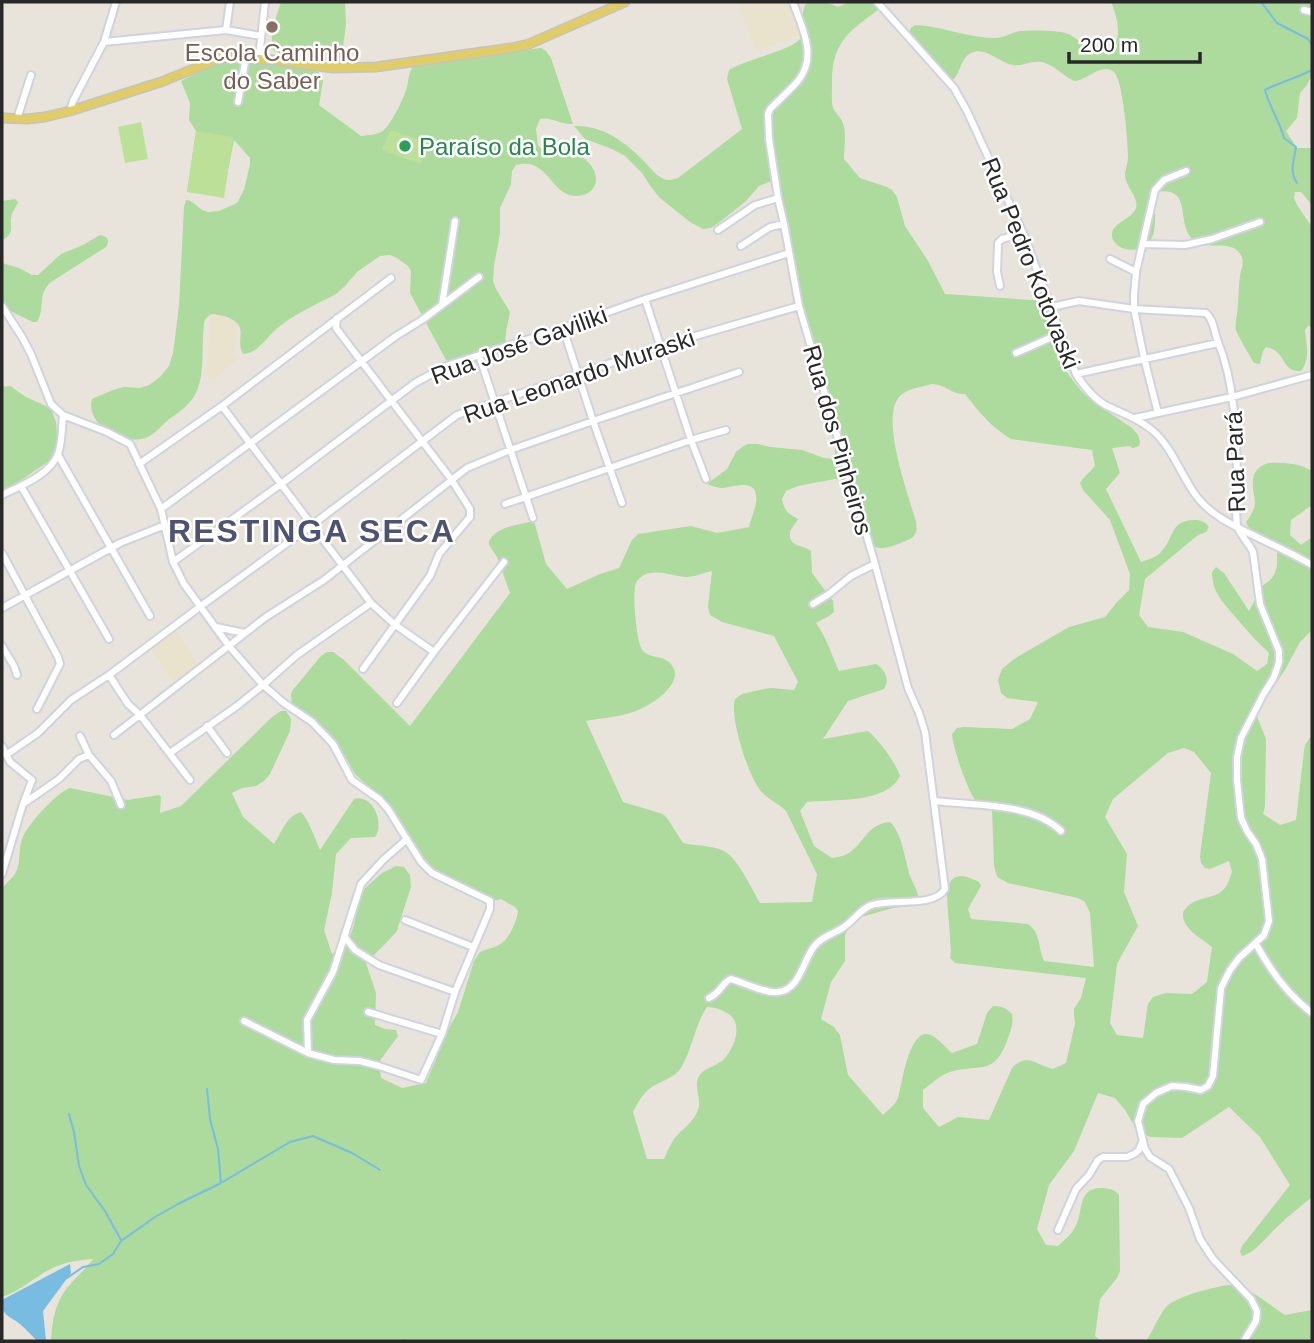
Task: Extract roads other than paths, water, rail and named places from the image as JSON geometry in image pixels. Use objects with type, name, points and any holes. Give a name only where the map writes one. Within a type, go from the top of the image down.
[{"type":"main road","points":[[2,118],[45,117],[70,111],[161,82],[223,57],[259,58],[333,68],[376,67],[511,48],[529,44],[625,2]]},
{"type":"street","points":[[70,111],[104,42],[116,2]]},
{"type":"street","points":[[226,30],[230,2]]},
{"type":"street","points":[[259,58],[265,2]]},
{"type":"street","name":"Rua dos Pinheiros","points":[[709,998],[731,979],[771,992],[789,988],[801,973],[813,947],[821,939],[848,925],[866,907],[877,903],[903,903],[933,898],[942,895],[945,889],[925,732],[908,688],[875,564],[799,306],[778,198],[768,114],[799,79],[804,71],[809,49],[793,2]]},
{"type":"street","name":"Rua Pedro Kotovaski","points":[[877,2],[954,88],[967,111],[1023,233],[1076,374],[1092,395],[1155,432],[1206,508],[1220,518],[1312,565]]},
{"type":"street","points":[[104,42],[226,30],[261,36]]},
{"type":"street","points":[[238,102],[246,57]]},
{"type":"street","points":[[17,118],[31,75]]},
{"type":"street","points":[[1158,413],[1134,309],[1136,272],[1155,190],[1164,180],[1186,172]]},
{"type":"street","points":[[718,230],[755,205],[778,198]]},
{"type":"street","points":[[442,305],[455,221]]},
{"type":"street","points":[[1143,244],[1185,245],[1212,239],[1260,222]]},
{"type":"street","points":[[741,246],[770,228],[784,224]]},
{"type":"street","points":[[1000,286],[997,272],[998,243],[1002,239],[1023,233]]},
{"type":"street","name":"Rua José Gaviliki","points":[[173,562],[415,383],[446,366],[789,253]]},
{"type":"street","points":[[1110,259],[1136,272]]},
{"type":"street","points":[[161,509],[479,277]]},
{"type":"street","points":[[139,464],[222,406],[391,278]]},
{"type":"street","points":[[645,299],[706,479]]},
{"type":"street","points":[[1051,307],[1079,300],[1134,309]]},
{"type":"street","points":[[2,306],[31,354],[51,404],[63,415],[130,444],[161,509],[173,562],[184,584],[229,646],[263,685],[312,722],[333,744],[352,780],[379,799],[388,809],[421,862],[432,873],[490,901],[490,909],[455,992],[442,1034],[421,1080],[360,1061],[334,1060],[308,1053],[244,1021]]},
{"type":"street","name":"Rua Leonardo Muraski","points":[[6,755],[38,733],[71,700],[109,675],[457,415],[661,346],[799,306]]},
{"type":"street","name":"Rua Pará","points":[[1134,309],[1206,313],[1210,317],[1223,351],[1232,397],[1237,471],[1237,527]]},
{"type":"street","points":[[337,318],[337,328],[471,509],[470,517],[439,554],[429,576],[363,669]]},
{"type":"street","points":[[563,328],[622,503]]},
{"type":"street","points":[[1016,353],[1061,333]]},
{"type":"street","points":[[1076,374],[1218,342]]},
{"type":"street","points":[[480,355],[533,518]]},
{"type":"street","points":[[114,735],[266,617],[324,580],[467,468],[510,450],[740,372]]},
{"type":"street","points":[[1135,418],[1232,397],[1312,375]]},
{"type":"street","points":[[222,406],[371,603],[394,624],[434,652]]},
{"type":"street","points":[[2,495],[52,465],[58,455],[63,415]]},
{"type":"street","points":[[505,504],[726,430]]},
{"type":"street","points":[[58,455],[150,616]]},
{"type":"street","points":[[21,486],[110,639]]},
{"type":"street","points":[[2,608],[110,548],[165,525]]},
{"type":"street","points":[[1237,527],[1253,552],[1260,604],[1279,651],[1274,677],[1241,738],[1237,757],[1241,818],[1262,859],[1269,921],[1264,935],[1239,958],[1221,988],[1213,1076],[1208,1086],[1201,1090],[1172,1086],[1156,1093],[1143,1104],[1138,1121],[1144,1149],[1150,1157],[1169,1169],[1189,1208],[1200,1239],[1213,1259],[1251,1299],[1257,1311],[1256,1321],[1244,1341]]},
{"type":"street","points":[[2,553],[60,664],[37,709]]},
{"type":"street","points":[[397,703],[504,562]]},
{"type":"street","points":[[813,604],[851,576],[875,564]]},
{"type":"street","points":[[170,753],[237,706],[297,655],[371,603]]},
{"type":"street","points":[[216,627],[245,633]]},
{"type":"street","points":[[2,646],[17,675]]},
{"type":"street","points":[[109,675],[128,704],[140,715],[190,780]]},
{"type":"street","points":[[207,726],[227,753]]},
{"type":"street","points":[[80,736],[89,755],[111,781],[121,806]]},
{"type":"street","points":[[2,746],[10,762],[32,780],[2,874]]},
{"type":"street","points":[[23,804],[59,779],[79,759],[89,755]]},
{"type":"street","points":[[935,801],[1022,811],[1044,818],[1061,831]]},
{"type":"street","points":[[308,1053],[307,1020],[333,972],[361,884],[407,839]]},
{"type":"street","points":[[405,920],[473,947]]},
{"type":"street","points":[[344,936],[355,950],[379,965],[455,992]]},
{"type":"street","points":[[1256,944],[1283,987],[1312,1013]]},
{"type":"street","points":[[368,1012],[442,1034]]},
{"type":"street","points":[[1058,1230],[1076,1189],[1098,1160],[1103,1157],[1127,1157],[1134,1154],[1139,1150],[1142,1140]]},
{"type":"water","points":[[70,1264],[71,1273],[43,1311],[46,1340],[37,1341],[5,1313],[2,1300]]},
{"type":"waterway","points":[[1261,2],[1277,23],[1308,39],[1312,45]]},
{"type":"waterway","points":[[1297,183],[1293,170],[1296,147],[1284,138],[1265,90],[1312,70]]},
{"type":"waterway","points":[[207,1089],[221,1183]]},
{"type":"waterway","points":[[69,1114],[79,1166],[86,1185],[121,1240]]},
{"type":"waterway","points":[[67,1278],[83,1267],[99,1264],[113,1254],[121,1241],[155,1217],[221,1183],[290,1142],[313,1136],[352,1153],[380,1170]]},
{"type":"place","name":"Escola Caminho do Saber","points":[[272,27]]},
{"type":"place","name":"Paraíso da Bola","points":[[405,146]]},
{"type":"district","name":"RESTINGA SECA","points":[[312,531]]}]
